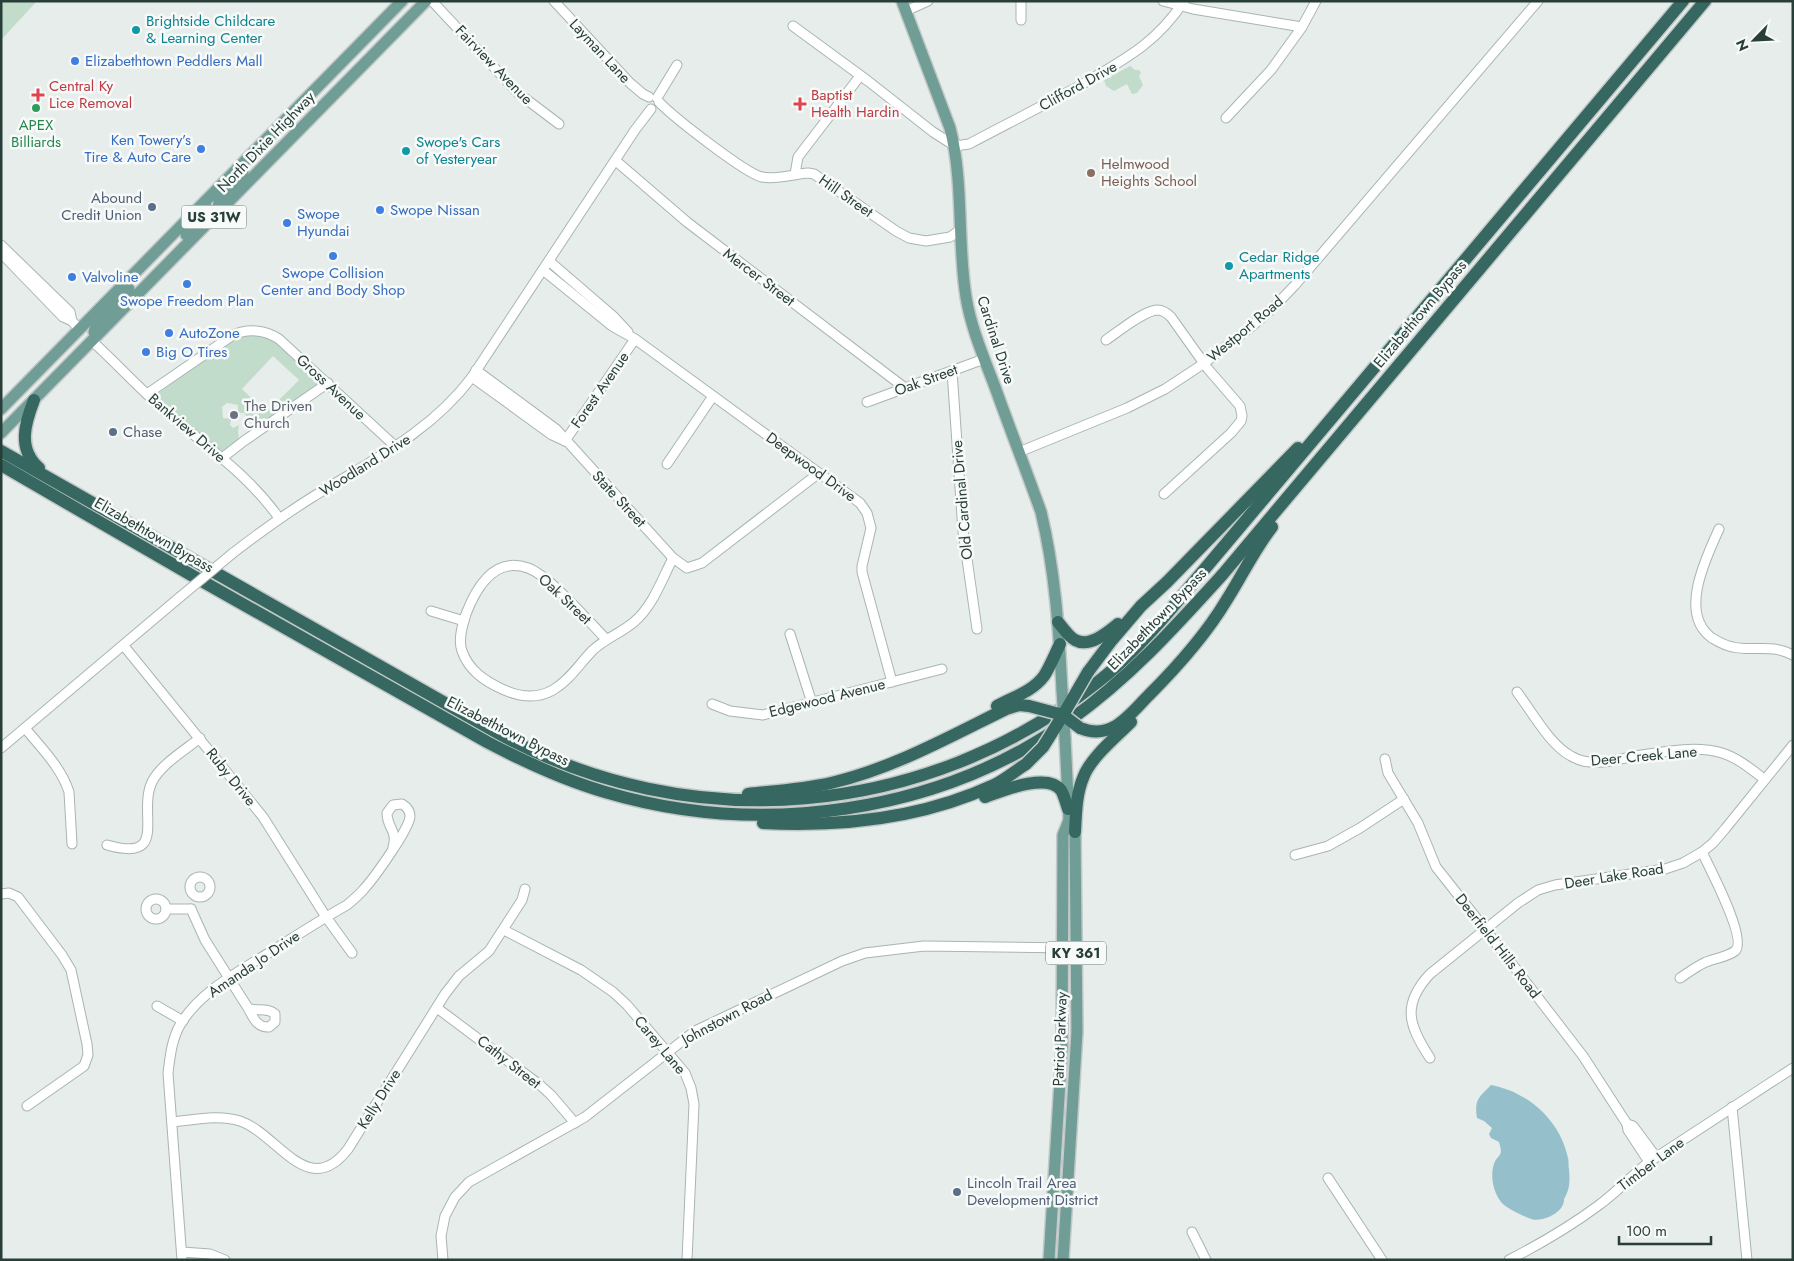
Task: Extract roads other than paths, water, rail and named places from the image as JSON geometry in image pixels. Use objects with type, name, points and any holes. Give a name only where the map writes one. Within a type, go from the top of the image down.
[{"type":"highway","name":"Elizabethtown Bypass","points":[[1,451],[515,743],[556,761],[609,779],[659,791],[712,798],[751,801],[786,800],[838,795],[878,788],[947,767],[986,751],[1028,729],[1100,680],[1144,640],[1684,1]]},
{"type":"highway","name":"Elizabethtown Bypass","points":[[1,465],[469,732],[524,761],[563,778],[605,792],[648,803],[738,815],[807,813],[854,808],[899,798],[987,767],[1030,746],[1113,688],[1148,656],[1223,574],[1705,1]]},
{"type":"highway","points":[[1075,832],[1079,788],[1089,767],[1137,716],[1211,625],[1266,535],[1381,386]]},
{"type":"highway","points":[[36,398],[25,429],[26,449],[35,464],[57,482]]},
{"type":"highway","points":[[1058,622],[1074,640],[1082,642],[1093,640],[1106,633],[1141,606],[1167,582],[1274,471],[1348,399]]},
{"type":"highway","points":[[1,475],[20,480],[42,490]]},
{"type":"highway","points":[[924,810],[963,798],[996,784],[1026,764],[1043,747],[1088,672],[1141,606]]},
{"type":"highway","points":[[960,732],[976,717],[1022,694],[1038,682],[1044,675],[1060,644]]},
{"type":"highway","points":[[712,798],[830,783],[876,770],[927,749],[1006,709],[1019,706],[1029,706],[1063,715],[1080,728],[1092,732],[1107,731],[1121,723],[1176,668]]},
{"type":"highway","points":[[692,810],[732,821],[788,824],[869,819],[975,800],[1032,783],[1050,783],[1060,789],[1068,814]]},
{"type":"main road","name":"North Dixie Highway","points":[[1,409],[76,325],[141,266],[402,1]]},
{"type":"main road","points":[[367,60],[369,54],[418,1]]},
{"type":"main road","name":"North Dixie Highway","points":[[1,433],[426,1]]},
{"type":"main road","name":"Cardinal Drive","points":[[904,6],[955,146],[959,173],[960,230],[964,282],[974,329],[1041,512],[1047,540],[1058,622],[1062,690]]},
{"type":"main road","points":[[312,117],[316,98],[370,42],[373,31]]},
{"type":"main road","points":[[250,179],[253,170],[301,117],[297,108]]},
{"type":"main road","points":[[217,214],[220,200],[254,159],[293,119],[297,108]]},
{"type":"main road","points":[[138,293],[139,285],[172,252],[203,215],[206,206],[205,202]]},
{"type":"main road","points":[[92,341],[95,328],[140,277],[141,266]]},
{"type":"main road","points":[[36,398],[38,388],[66,361],[75,349],[80,338],[76,325]]},
{"type":"main road","name":"Patriot Parkway","points":[[1049,1260],[1062,1048],[1063,836],[1068,814],[1062,690]]},
{"type":"main road","name":"Patriot Parkway","points":[[1063,1260],[1077,1032],[1075,832],[1068,814]]},
{"type":"street","name":"Fairview Avenue","points":[[432,1],[518,93],[559,124]]},
{"type":"street","name":"Layman Lane","points":[[554,1],[630,83],[642,94],[655,99]]},
{"type":"street","points":[[904,6],[928,1]]},
{"type":"street","points":[[1021,1],[1021,20]]},
{"type":"street","points":[[1163,1],[1182,3],[1193,9],[1302,26]]},
{"type":"street","points":[[1226,118],[1271,70],[1302,26],[1316,1]]},
{"type":"street","name":"Westport Road","points":[[1019,452],[1133,405],[1165,389],[1203,364],[1256,323],[1289,292],[1538,1]]},
{"type":"street","name":"Clifford Drive","points":[[955,146],[969,144],[1048,103],[1129,57],[1156,36],[1182,3]]},
{"type":"street","points":[[793,26],[922,125],[955,146]]},
{"type":"street","points":[[655,99],[678,66]]},
{"type":"street","points":[[794,174],[798,157],[860,76]]},
{"type":"street","name":"Hill Street","points":[[655,99],[717,149],[761,177],[771,178],[808,173],[821,178],[896,231],[915,240],[926,241],[950,237],[960,230]]},
{"type":"street","name":"Woodland Drive","points":[[1,748],[180,597],[279,518],[396,446],[433,420],[452,402],[474,374],[635,130],[651,109]]},
{"type":"street","name":"Mercer Street","points":[[616,161],[686,222],[905,388]]},
{"type":"street","points":[[1,244],[70,312],[76,325]]},
{"type":"street","points":[[1,253],[63,317],[76,325]]},
{"type":"street","name":"Deepwood Drive","points":[[549,261],[635,339]]},
{"type":"street","name":"Deepwood Drive","points":[[543,270],[612,326],[635,339],[864,508],[869,518],[870,534],[862,572],[892,682]]},
{"type":"street","points":[[1106,340],[1145,314],[1160,310],[1171,317],[1203,364],[1240,406],[1241,421],[1231,433],[1164,494]]},
{"type":"street","name":"Gross Avenue","points":[[147,394],[233,335],[243,331],[264,332],[279,339],[396,446]]},
{"type":"street","name":"Forest Avenue","points":[[565,441],[635,339]]},
{"type":"street","name":"Bankview Drive","points":[[92,341],[147,394],[245,478],[279,518]]},
{"type":"street","name":"Oak Street","points":[[867,402],[984,359]]},
{"type":"street","name":"Old Cardinal Drive","points":[[952,371],[963,531],[977,629]]},
{"type":"street","name":"State Street","points":[[474,374],[556,429],[673,558]]},
{"type":"street","points":[[222,458],[328,382]]},
{"type":"street","points":[[667,464],[713,396]]},
{"type":"street","points":[[673,558],[687,568],[702,563],[819,473]]},
{"type":"street","points":[[1719,529],[1707,558],[1696,598],[1697,617],[1700,624],[1708,634],[1722,644],[1734,648],[1770,648],[1793,655]]},
{"type":"street","name":"Oak Street","points":[[606,639],[546,580],[535,571],[522,566],[502,568],[486,578],[475,593],[464,621],[461,645],[470,666],[484,680],[513,693],[527,696],[541,695],[558,686],[606,639],[633,624],[651,602],[673,558]]},
{"type":"street","points":[[431,611],[464,621]]},
{"type":"street","points":[[790,634],[812,703]]},
{"type":"street","name":"Ruby Drive","points":[[124,646],[264,817],[326,917],[352,953]]},
{"type":"street","name":"Edgewood Avenue","points":[[712,704],[730,711],[756,715],[771,714],[942,669]]},
{"type":"street","name":"Deer Creek Lane","points":[[1517,692],[1554,741],[1565,753],[1578,760],[1598,763],[1680,751],[1713,752],[1734,758],[1764,779]]},
{"type":"street","points":[[25,728],[62,773],[69,792],[72,844]]},
{"type":"street","points":[[107,845],[129,850],[137,848],[144,843],[148,832],[148,794],[152,781],[164,767],[200,738]]},
{"type":"street","name":"Deer Lake Road","points":[[1430,1058],[1418,1041],[1413,1028],[1411,1012],[1415,996],[1430,974],[1531,894],[1546,887],[1666,869],[1683,863],[1702,852],[1725,829],[1793,745]]},
{"type":"street","name":"Deerfield Hills Road","points":[[1385,759],[1388,773],[1418,823],[1436,867],[1583,1056],[1627,1124],[1628,1130],[1653,1160]]},
{"type":"street","points":[[1295,855],[1328,846],[1360,828],[1404,799]]},
{"type":"street","name":"Amanda Jo Drive","points":[[182,1256],[169,1061],[176,1035],[183,1021],[206,995],[228,979],[347,905],[359,895],[375,875],[393,847]]},
{"type":"street","points":[[1680,978],[1704,963],[1730,954],[1739,945],[1730,911],[1702,852]]},
{"type":"street","name":"Kelly Drive","points":[[172,1122],[214,1118],[239,1121],[257,1130],[293,1161],[304,1166],[318,1168],[330,1166],[348,1149],[445,994],[459,976],[489,950],[504,930],[522,900],[525,889]]},
{"type":"street","points":[[1,894],[10,893],[18,897],[68,964],[75,986],[87,1044],[88,1055],[84,1066],[27,1106]]},
{"type":"street","points":[[197,896],[191,909],[205,940],[248,1008]]},
{"type":"street","points":[[166,909],[191,909]]},
{"type":"street","name":"Carey Lane","points":[[504,930],[581,970],[614,992],[689,1080],[693,1096],[687,1260]]},
{"type":"street","name":"Johnstown Road","points":[[443,1260],[441,1246],[442,1226],[449,1206],[461,1189],[489,1169],[575,1123],[595,1110],[695,1031],[842,961],[865,952],[924,946],[1076,948]]},
{"type":"street","points":[[157,1006],[183,1021]]},
{"type":"street","name":"Cathy Street","points":[[437,1008],[540,1085],[575,1123]]},
{"type":"street","name":"Timber Lane","points":[[1509,1260],[1600,1205],[1630,1177],[1653,1160],[1793,1068]]},
{"type":"street","points":[[1732,1107],[1747,1260]]},
{"type":"street","points":[[1328,1178],[1382,1260]]},
{"type":"street","points":[[1192,1232],[1206,1260]]},
{"type":"street","points":[[182,1256],[210,1254],[225,1260]]},
{"type":"water","points":[[1491,1085],[1518,1094],[1530,1101],[1550,1120],[1564,1144],[1568,1160],[1568,1188],[1561,1208],[1547,1218],[1531,1219],[1503,1204],[1498,1198],[1492,1173],[1494,1164],[1501,1153],[1499,1142],[1491,1138],[1489,1134],[1492,1128],[1477,1118],[1476,1112],[1478,1099]]},
{"type":"place","name":"Brightside Childcare & Learning Center","points":[[136,30]]},
{"type":"place","name":"Elizabethtown Peddlers Mall","points":[[75,61]]},
{"type":"place","name":"Central Ky Lice Removal","points":[[38,95]]},
{"type":"place","name":"Baptist Health Hardin","points":[[800,104]]},
{"type":"place","name":"APEX Billiards","points":[[36,108]]},
{"type":"place","name":"Ken Towery’s Tire & Auto Care","points":[[201,149]]},
{"type":"place","name":"Swope's Cars of Yesteryear","points":[[406,151]]},
{"type":"place","name":"Helmwood Heights School","points":[[1091,173]]},
{"type":"place","name":"Abound Credit Union","points":[[152,207]]},
{"type":"place","name":"Swope Nissan","points":[[380,210]]},
{"type":"place","name":"Swope Hyundai","points":[[287,223]]},
{"type":"place","name":"Swope Collision Center and Body Shop","points":[[333,256]]},
{"type":"place","name":"Cedar Ridge Apartments","points":[[1229,266]]},
{"type":"place","name":"Valvoline","points":[[72,277]]},
{"type":"place","name":"Swope Freedom Plan","points":[[187,284]]},
{"type":"place","name":"AutoZone","points":[[169,333]]},
{"type":"place","name":"Big O Tires","points":[[146,352]]},
{"type":"place","name":"The Driven Church","points":[[234,415]]},
{"type":"place","name":"Chase","points":[[113,432]]},
{"type":"place","name":"Lincoln Trail Area Development District","points":[[957,1192]]}]
